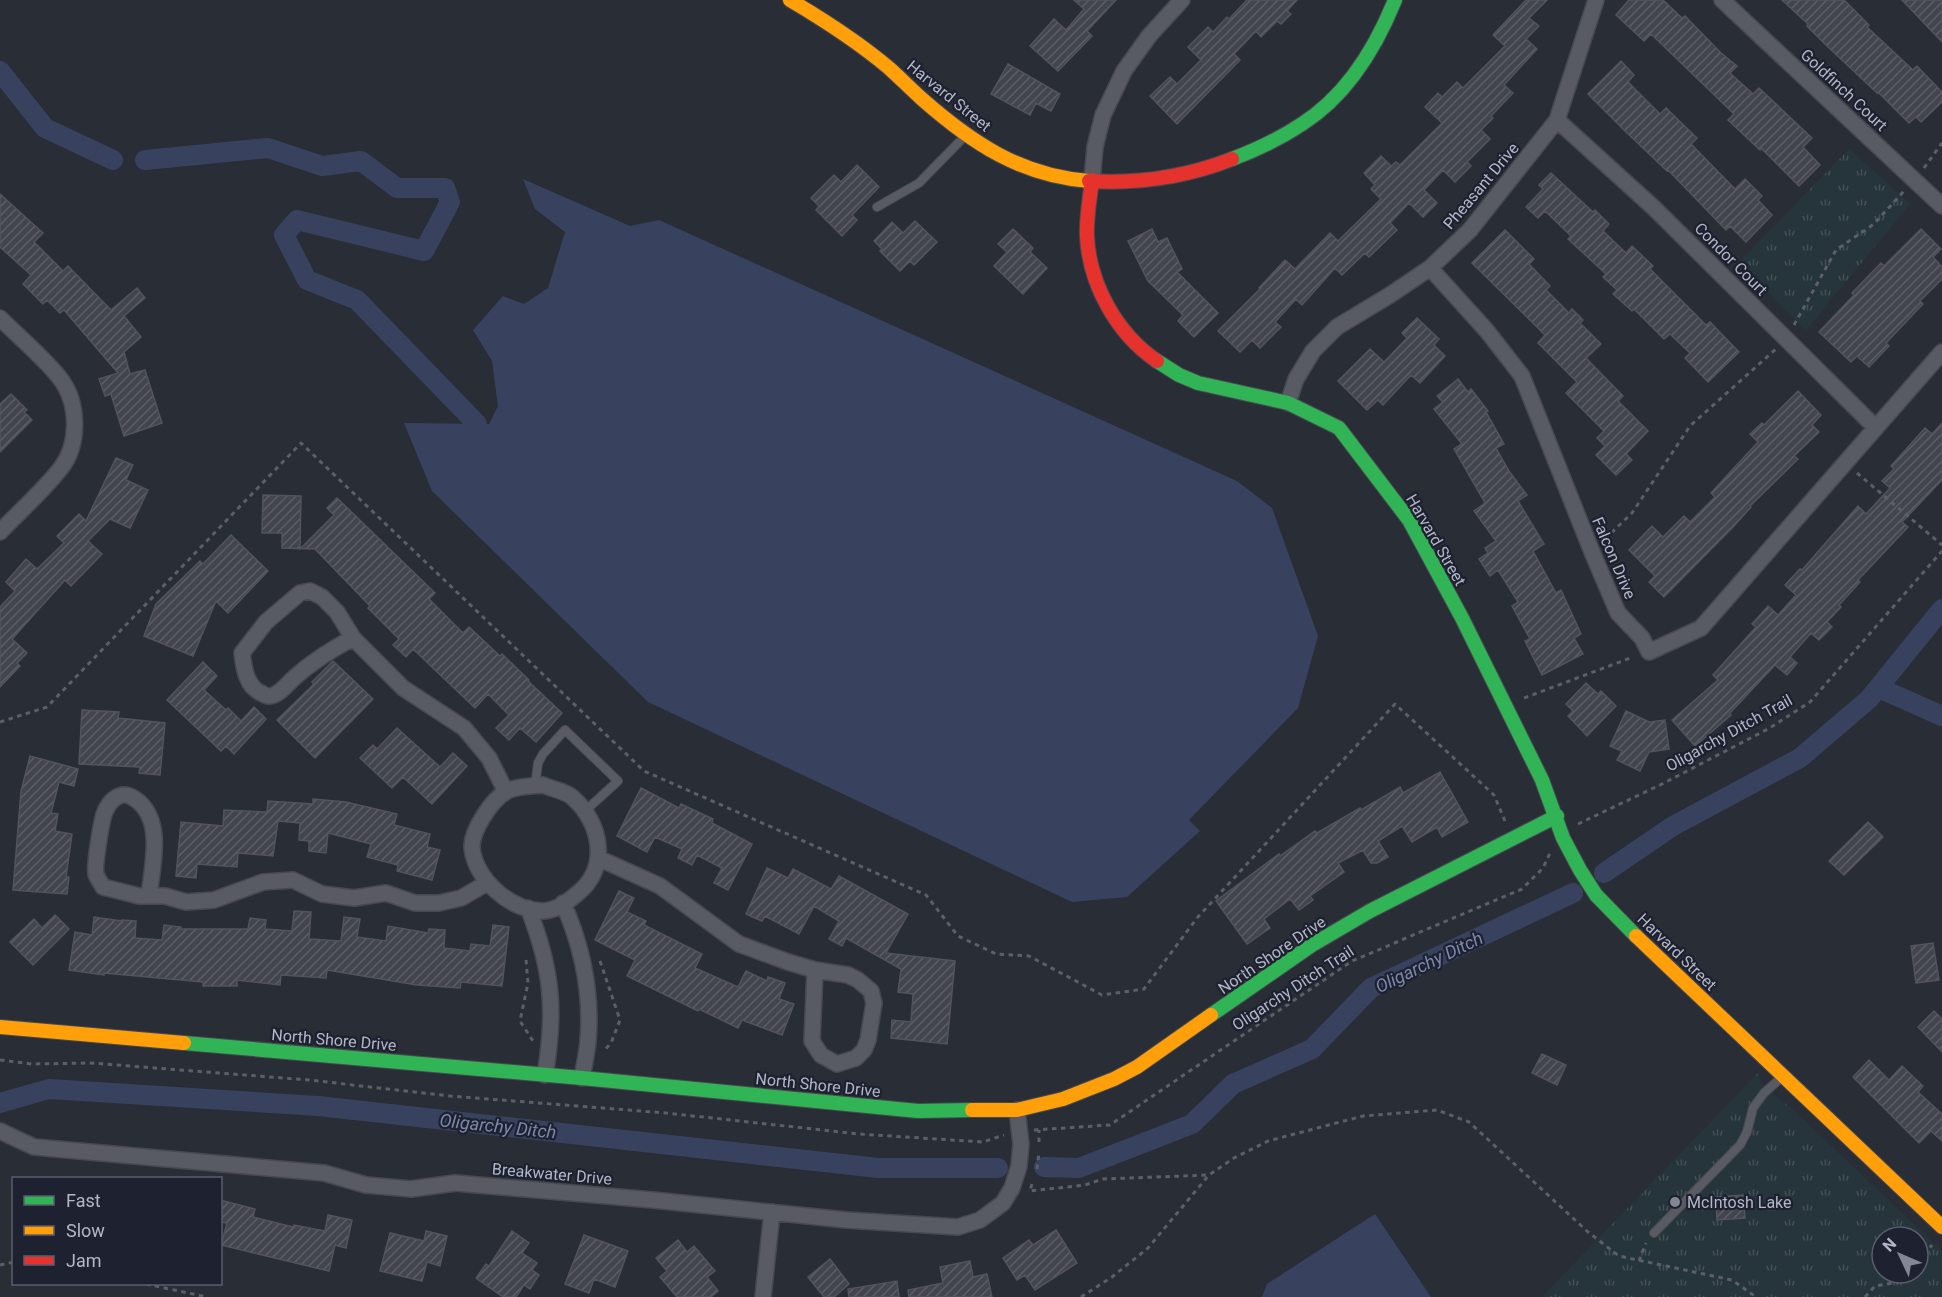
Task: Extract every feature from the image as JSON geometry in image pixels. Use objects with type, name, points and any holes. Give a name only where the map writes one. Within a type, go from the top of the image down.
[{"type":"street","name":"Harvard Street","points":[[790,0],[831,24],[885,65],[966,135],[1008,161],[1050,175],[1092,180],[1087,235],[1093,273],[1104,299],[1125,332],[1154,359],[1179,375],[1198,383],[1288,403],[1339,428],[1402,511],[1462,618],[1542,780],[1568,846],[1596,895],[1618,919],[1941,1224]]},
{"type":"street","points":[[1182,0],[1149,36],[1120,80],[1102,115],[1095,147],[1092,180],[1130,182],[1173,178],[1220,166],[1253,152],[1307,121],[1343,87],[1373,47],[1395,0]]},
{"type":"street","name":"Pheasant Drive","points":[[1288,403],[1296,379],[1313,351],[1337,327],[1390,296],[1430,267],[1470,230],[1557,120],[1596,0]]},
{"type":"street","name":"Goldfinch Court","points":[[1722,0],[1942,206]]},
{"type":"street","name":"Condor Court","points":[[1557,120],[1654,208],[1876,428]]},
{"type":"street","name":"Falcon Drive","points":[[1430,267],[1487,331],[1522,376],[1618,613],[1642,638],[1649,652]]},
{"type":"street","points":[[0,318],[60,378],[71,400],[75,422],[71,449],[62,467],[0,532]]},
{"type":"street","points":[[1649,652],[1701,628],[1942,352]]},
{"type":"street","points":[[353,638],[295,676],[283,690],[273,696],[268,697],[257,691],[248,680],[244,670],[242,653],[266,622],[300,593],[310,591],[322,597],[337,612],[353,638],[403,688],[464,728],[489,758],[506,792]]},
{"type":"street","points":[[543,785],[571,795],[590,815],[596,834],[598,858],[588,883],[579,892],[552,909],[542,911],[510,902],[487,884],[472,847],[476,830],[484,814],[506,792],[535,786],[543,785]]},
{"type":"street","points":[[149,896],[155,844],[153,825],[140,802],[129,795],[121,795],[113,800],[105,813],[96,874],[103,887],[139,896],[149,896],[165,896],[186,902],[214,900],[263,882],[293,880],[322,894],[354,898],[386,893],[415,903],[439,903],[461,897],[487,884]]},
{"type":"street","name":"North Shore Drive","points":[[0,1027],[582,1078],[918,1111],[1017,1110],[1063,1099],[1114,1079],[1137,1067],[1312,945],[1370,911],[1557,816]]},
{"type":"street","points":[[598,858],[660,886],[739,944],[788,962],[815,970],[848,975],[858,980],[871,991],[874,1003],[868,1040],[864,1050],[856,1058],[837,1064],[821,1054],[812,1041],[815,970]]},
{"type":"street","points":[[563,903],[581,952],[588,990],[588,1041],[582,1078]]},
{"type":"street","points":[[528,908],[544,950],[550,988],[551,1039],[545,1075]]},
{"type":"street","name":"Breakwater Drive","points":[[0,1131],[34,1147],[324,1173],[366,1185],[411,1189],[455,1183],[846,1220],[958,1227],[980,1220],[1003,1203],[1012,1188],[1019,1166],[1021,1144],[1017,1110]]},
{"type":"street","points":[[763,1297],[771,1212]]},
{"type":"lane","points":[[877,207],[919,183],[966,135]]},
{"type":"lane","points":[[535,786],[538,763],[564,730],[618,781],[585,811]]},
{"type":"lane","points":[[1654,1233],[1740,1144],[1746,1132],[1752,1108],[1784,1076]]},
{"type":"path","points":[[1592,552],[1632,513],[1690,426],[1786,340],[1836,250],[1874,224],[1914,180],[1942,143]]},
{"type":"path","points":[[0,722],[47,707],[301,443],[644,771],[926,895],[958,936],[996,954],[1029,956],[1102,995],[1144,988],[1197,918],[1395,704],[1494,795],[1512,839]]},
{"type":"path","points":[[1845,463],[1942,545]]},
{"type":"path","name":"Oligarchy Ditch Trail","points":[[1576,825],[1768,729],[1810,702],[1942,551]]},
{"type":"path","points":[[1506,706],[1649,652]]},
{"type":"path","name":"Oligarchy Ditch Trail","points":[[0,1059],[32,1064],[91,1063],[309,1080],[450,1096],[666,1113],[859,1134],[983,1142],[1020,1132],[1110,1125],[1352,961],[1522,889],[1543,868],[1552,850]]},
{"type":"path","points":[[525,950],[528,983],[520,1021],[536,1045]]},
{"type":"path","points":[[1081,1297],[1148,1248],[1209,1175],[1234,1158],[1268,1141],[1363,1116],[1437,1110],[1469,1122],[1588,1232],[1619,1256],[1732,1280],[1756,1297]]},
{"type":"path","points":[[1036,1173],[1039,1130]]},
{"type":"path","points":[[1033,1182],[1030,1191],[1085,1185],[1103,1179],[1209,1175]]},
{"type":"path","points":[[1639,1261],[1643,1248],[1654,1233]]},
{"type":"path","points":[[151,1285],[207,1297]]},
{"type":"path","points":[[1865,1297],[1875,1286],[1881,1285]]},
{"type":"green space","points":[[1849,149],[1910,204],[1806,330],[1738,263]]},
{"type":"green space","points":[[1758,1073],[1761,1085],[1791,1108],[1915,1225],[1870,1225],[1870,1285],[1930,1285],[1930,1240],[1942,1251],[1942,1297],[1542,1297]]},
{"type":"water","points":[[523,179],[630,226],[659,220],[1237,481],[1272,508],[1318,636],[1298,708],[1189,820],[1200,831],[1127,897],[1072,902],[648,702],[432,491],[404,423],[489,424],[498,406],[492,361],[473,330],[503,296],[524,304],[548,288],[565,232],[535,209]]},
{"type":"water","points":[[1375,1214],[1431,1297],[1262,1297],[1267,1284]]},
{"type":"building","points":[[1074,0],[1116,0],[1087,31],[1092,36],[1058,71],[1030,46],[1054,19],[1066,30],[1084,9]]},
{"type":"building","points":[[1247,0],[1297,0],[1287,11],[1291,14],[1281,24],[1277,21],[1261,37],[1256,31],[1234,54],[1240,60],[1177,124],[1150,96],[1170,77],[1177,84],[1201,60],[1188,47],[1208,27],[1213,32]]},
{"type":"building","points":[[1526,0],[1547,0],[1529,18],[1539,26],[1526,39],[1537,49],[1504,85],[1513,93],[1481,130],[1490,139],[1467,162],[1471,166],[1455,182],[1443,170],[1424,190],[1437,203],[1423,217],[1409,203],[1390,223],[1397,230],[1369,257],[1365,253],[1342,275],[1335,268],[1302,305],[1296,299],[1275,322],[1281,327],[1260,348],[1252,340],[1240,352],[1218,331],[1285,260],[1295,269],[1330,233],[1338,241],[1381,199],[1371,189],[1375,185],[1364,173],[1381,156],[1391,166],[1396,162],[1400,165],[1442,123],[1425,107],[1438,93],[1442,97],[1457,82],[1463,88],[1505,46],[1493,35]]},
{"type":"building","points":[[1629,0],[1663,0],[1682,18],[1685,16],[1737,66],[1730,73],[1753,94],[1759,88],[1812,138],[1803,147],[1820,165],[1799,186],[1761,148],[1760,150],[1728,120],[1734,114],[1651,34],[1644,41],[1616,15]]},
{"type":"building","points":[[1782,0],[1844,0],[1869,25],[1867,27],[1913,70],[1917,66],[1942,92],[1942,102],[1921,122],[1916,117],[1909,123]]},
{"type":"building","points":[[1902,0],[1942,0],[1942,42]]},
{"type":"building","points":[[1621,61],[1634,75],[1628,82],[1660,114],[1666,108],[1697,138],[1691,144],[1735,189],[1745,179],[1762,196],[1758,200],[1772,215],[1746,242],[1730,226],[1726,230],[1668,170],[1588,94]]},
{"type":"building","points":[[1008,64],[1060,94],[1051,111],[1036,103],[1030,115],[991,94]]},
{"type":"building","points":[[857,165],[879,187],[852,215],[857,220],[842,236],[816,210],[819,206],[811,198],[834,175],[841,182]]},
{"type":"building","points":[[1551,173],[1609,224],[1603,231],[1626,253],[1632,246],[1653,266],[1650,269],[1706,325],[1710,322],[1739,352],[1708,382],[1685,358],[1690,353],[1670,334],[1664,339],[1634,309],[1632,311],[1613,294],[1617,290],[1603,277],[1606,274],[1568,239],[1571,236],[1545,211],[1538,218],[1526,207],[1543,189],[1539,185]]},
{"type":"building","points":[[0,194],[43,233],[34,242],[63,271],[68,266],[111,310],[137,288],[145,298],[124,316],[141,337],[124,352],[130,374],[145,370],[162,423],[124,436],[111,394],[105,396],[99,379],[118,373],[64,310],[60,313],[47,300],[43,304],[23,284],[31,275],[0,247]]},
{"type":"building","points":[[915,221],[937,242],[914,265],[910,261],[900,271],[880,251],[882,249],[874,241],[892,222],[903,233]]},
{"type":"building","points":[[1013,229],[1033,248],[1030,252],[1047,268],[1023,294],[994,266],[1007,252],[998,244]]},
{"type":"building","points":[[1152,229],[1158,242],[1167,238],[1182,269],[1177,272],[1218,313],[1194,337],[1178,321],[1183,315],[1148,281],[1128,241]]},
{"type":"building","points":[[1921,229],[1941,249],[1933,257],[1942,267],[1942,279],[1920,301],[1923,304],[1886,343],[1889,346],[1869,367],[1857,356],[1851,362],[1819,332],[1881,263],[1884,266]]},
{"type":"building","points":[[1505,230],[1534,259],[1529,264],[1550,286],[1546,290],[1569,313],[1572,309],[1583,320],[1580,323],[1601,344],[1586,358],[1623,396],[1618,401],[1648,431],[1626,454],[1632,460],[1616,475],[1596,455],[1605,446],[1597,438],[1604,431],[1566,393],[1577,382],[1538,343],[1545,335],[1472,263]]},
{"type":"building","points":[[1417,318],[1439,339],[1434,345],[1445,356],[1420,383],[1411,375],[1383,405],[1378,400],[1367,410],[1338,381],[1370,349],[1384,362],[1407,338],[1402,333]]},
{"type":"building","points":[[1458,379],[1468,392],[1471,389],[1488,411],[1486,412],[1504,444],[1496,448],[1509,471],[1527,495],[1518,501],[1544,544],[1533,551],[1556,593],[1561,590],[1581,634],[1574,638],[1583,654],[1542,675],[1525,641],[1530,639],[1512,606],[1518,602],[1498,570],[1490,576],[1479,559],[1488,553],[1485,548],[1496,541],[1474,511],[1485,503],[1454,449],[1462,444],[1434,409],[1443,402],[1437,396]]},
{"type":"building","points":[[1798,391],[1821,415],[1812,425],[1819,432],[1794,456],[1798,459],[1664,597],[1649,582],[1655,576],[1629,550],[1652,526],[1663,537],[1684,516],[1690,522],[1715,497],[1711,493],[1758,442],[1750,434],[1762,423],[1764,425]]},
{"type":"building","points":[[11,394],[27,410],[24,412],[32,420],[0,452],[0,404]]},
{"type":"building","points":[[1942,423],[1942,480],[1902,522],[1908,527],[1858,580],[1860,582],[1839,605],[1841,607],[1827,622],[1832,627],[1819,640],[1811,633],[1790,657],[1797,663],[1787,675],[1775,665],[1730,713],[1731,715],[1695,746],[1672,720],[1718,680],[1713,675],[1756,627],[1752,624],[1768,606],[1778,615],[1796,595],[1785,585],[1800,569],[1802,570],[1858,506],[1866,514],[1890,488],[1882,481],[1894,469],[1891,466],[1925,428],[1932,434]]},
{"type":"building","points":[[116,458],[133,465],[126,480],[148,490],[130,528],[110,519],[88,541],[102,554],[71,586],[65,580],[12,639],[27,653],[17,663],[20,666],[0,687],[0,607],[15,591],[6,582],[26,559],[37,569],[64,543],[57,536],[79,514],[86,521]]},
{"type":"building","points":[[263,495],[301,496],[300,549],[282,548],[282,533],[262,533]]},
{"type":"building","points":[[337,498],[435,593],[429,599],[463,633],[469,627],[500,656],[502,654],[562,713],[536,742],[520,728],[509,740],[496,728],[509,715],[488,694],[475,708],[413,649],[406,657],[393,645],[399,639],[315,549],[300,549],[334,515],[327,508]]},
{"type":"building","points":[[231,535],[268,571],[228,613],[216,601],[193,656],[144,636],[156,604],[200,561],[203,564]]},
{"type":"building","points":[[333,661],[373,699],[315,758],[277,720],[314,684],[312,682]]},
{"type":"building","points":[[203,662],[217,676],[204,690],[226,710],[228,708],[241,721],[254,707],[266,719],[234,754],[226,746],[221,751],[167,700]]},
{"type":"building","points":[[1586,683],[1598,694],[1601,691],[1616,706],[1587,736],[1568,716],[1573,711],[1566,704]]},
{"type":"building","points":[[82,710],[119,712],[118,718],[165,723],[160,775],[139,773],[140,767],[79,764]]},
{"type":"building","points":[[1626,711],[1649,722],[1665,720],[1669,749],[1649,752],[1640,771],[1617,760],[1622,751],[1610,746]]},
{"type":"building","points":[[397,728],[440,767],[453,753],[467,766],[432,804],[403,777],[392,788],[360,758],[373,745],[377,749]]},
{"type":"building","points":[[30,756],[78,769],[74,786],[59,782],[51,813],[58,814],[55,831],[72,834],[66,877],[69,877],[67,894],[13,890],[21,791]]},
{"type":"building","points":[[1440,772],[1468,822],[1442,837],[1437,827],[1412,842],[1402,826],[1378,841],[1388,857],[1377,863],[1371,863],[1363,850],[1338,863],[1344,872],[1310,896],[1313,900],[1299,910],[1290,899],[1264,919],[1270,928],[1247,944],[1216,901],[1279,854],[1280,856],[1315,831],[1317,833],[1400,787],[1403,793]]},
{"type":"building","points":[[641,788],[679,808],[681,804],[713,819],[712,823],[752,844],[728,890],[714,883],[722,868],[697,855],[692,865],[678,858],[682,849],[655,837],[647,852],[617,836]]},
{"type":"building","points":[[313,799],[346,802],[397,814],[394,825],[430,834],[427,847],[440,850],[432,880],[397,871],[398,865],[367,857],[371,844],[328,833],[326,853],[309,851],[309,841],[299,840],[300,823],[278,821],[273,856],[238,853],[237,867],[197,864],[196,878],[176,876],[181,822],[223,826],[224,810],[267,812],[268,801],[313,804]]},
{"type":"building","points":[[1868,822],[1883,837],[1844,875],[1829,861]]},
{"type":"building","points":[[767,868],[788,878],[793,869],[831,889],[839,876],[908,914],[886,953],[955,961],[947,1044],[891,1038],[892,1020],[911,1022],[913,994],[898,992],[901,969],[846,938],[842,946],[829,939],[839,921],[814,906],[799,934],[765,916],[762,921],[746,914]]},
{"type":"building","points":[[619,891],[634,898],[627,912],[646,921],[644,925],[702,954],[695,968],[738,987],[746,971],[767,981],[768,977],[785,983],[779,999],[794,1004],[782,1035],[742,1020],[738,1028],[627,976],[635,960],[595,940]]},
{"type":"building","points":[[294,911],[311,912],[309,939],[341,941],[344,917],[360,919],[357,937],[386,941],[388,926],[428,933],[429,929],[445,930],[444,948],[470,951],[471,944],[490,946],[493,925],[509,927],[502,986],[461,982],[460,988],[417,985],[327,970],[326,978],[281,975],[280,985],[237,980],[237,986],[203,986],[203,982],[104,973],[104,975],[69,970],[75,932],[92,935],[94,917],[136,921],[135,938],[162,940],[164,925],[181,927],[180,929],[248,929],[250,918],[266,920],[265,929],[292,931]]},
{"type":"building","points":[[55,915],[69,929],[33,965],[10,942],[34,919],[42,928]]},
{"type":"building","points":[[1933,943],[1939,980],[1916,983],[1911,946]]},
{"type":"building","points":[[1934,1011],[1942,1019],[1942,1052],[1918,1027]]},
{"type":"building","points":[[1542,1054],[1566,1065],[1557,1085],[1532,1073]]},
{"type":"building","points":[[1869,1060],[1889,1080],[1902,1066],[1923,1086],[1918,1092],[1942,1114],[1942,1141],[1931,1131],[1919,1143],[1853,1077]]},
{"type":"building","points":[[1743,1195],[1745,1218],[1717,1220],[1716,1197]]},
{"type":"building","points":[[222,1201],[255,1209],[253,1217],[293,1227],[294,1225],[325,1231],[328,1215],[352,1220],[346,1248],[335,1245],[329,1271],[222,1245],[227,1223],[222,1222]]},
{"type":"building","points":[[1056,1230],[1077,1263],[1035,1290],[1025,1275],[1017,1280],[1003,1258],[1029,1240],[1033,1245]]},
{"type":"building","points":[[426,1231],[447,1236],[440,1266],[427,1262],[422,1281],[380,1271],[390,1233],[424,1241]]},
{"type":"building","points":[[512,1231],[529,1243],[522,1253],[537,1263],[532,1270],[539,1275],[530,1289],[524,1285],[516,1297],[503,1297],[476,1278],[486,1264],[489,1266]]},
{"type":"building","points":[[584,1235],[628,1251],[615,1287],[594,1279],[589,1293],[565,1284]]},
{"type":"building","points":[[678,1240],[687,1252],[694,1246],[715,1271],[707,1277],[718,1291],[711,1297],[677,1297],[660,1277],[667,1271],[656,1258]]},
{"type":"building","points":[[830,1259],[849,1284],[834,1297],[824,1297],[808,1277]]},
{"type":"building","points":[[970,1261],[973,1277],[987,1274],[992,1297],[909,1297],[908,1290],[943,1283],[940,1267]]},
{"type":"building","points":[[897,1281],[899,1297],[849,1297],[848,1289]]},
{"type":"waterway","points":[[0,71],[45,128],[113,160]]},
{"type":"waterway","points":[[145,160],[268,148],[322,166],[361,161],[397,188],[445,188],[450,202],[424,251],[297,220],[284,235],[307,280],[357,300],[477,424]]},
{"type":"waterway","name":"Oligarchy Ditch","points":[[1604,873],[1673,826],[1800,758],[1869,699],[1942,609]]},
{"type":"waterway","points":[[1879,688],[1942,716]]},
{"type":"waterway","name":"Oligarchy Ditch","points":[[1044,1167],[1079,1168],[1192,1124],[1233,1084],[1312,1049],[1371,988],[1573,893]]},
{"type":"waterway","name":"Oligarchy Ditch","points":[[0,1103],[49,1089],[318,1106],[878,1168],[998,1168]]},
{"type":"traffic: fast","points":[[1232,159],[1268,143],[1318,113],[1346,85],[1369,53],[1395,0]]},
{"type":"traffic: fast","points":[[1157,361],[1179,375],[1198,383],[1288,403],[1339,428],[1409,520],[1462,618],[1542,780],[1563,838],[1580,870],[1596,895],[1636,936]]},
{"type":"traffic: fast","points":[[1211,1015],[1312,945],[1370,911],[1557,816]]},
{"type":"traffic: fast","points":[[184,1043],[582,1078],[918,1111],[972,1110]]},
{"type":"traffic: slow","points":[[790,0],[865,49],[941,115],[979,143],[999,155],[1041,172],[1089,181]]},
{"type":"traffic: slow","points":[[1636,936],[1942,1227]]},
{"type":"traffic: slow","points":[[972,1110],[1017,1110],[1063,1099],[1114,1079],[1137,1067],[1211,1015]]},
{"type":"traffic: slow","points":[[0,1027],[184,1043]]},
{"type":"traffic: jam","points":[[1089,181],[1162,178],[1232,159]]},
{"type":"traffic: jam","points":[[1092,180],[1087,229],[1089,254],[1099,290],[1129,337],[1157,361]]},
{"type":"place","name":"McIntosh Lake","points":[[1675,1202]]}]
